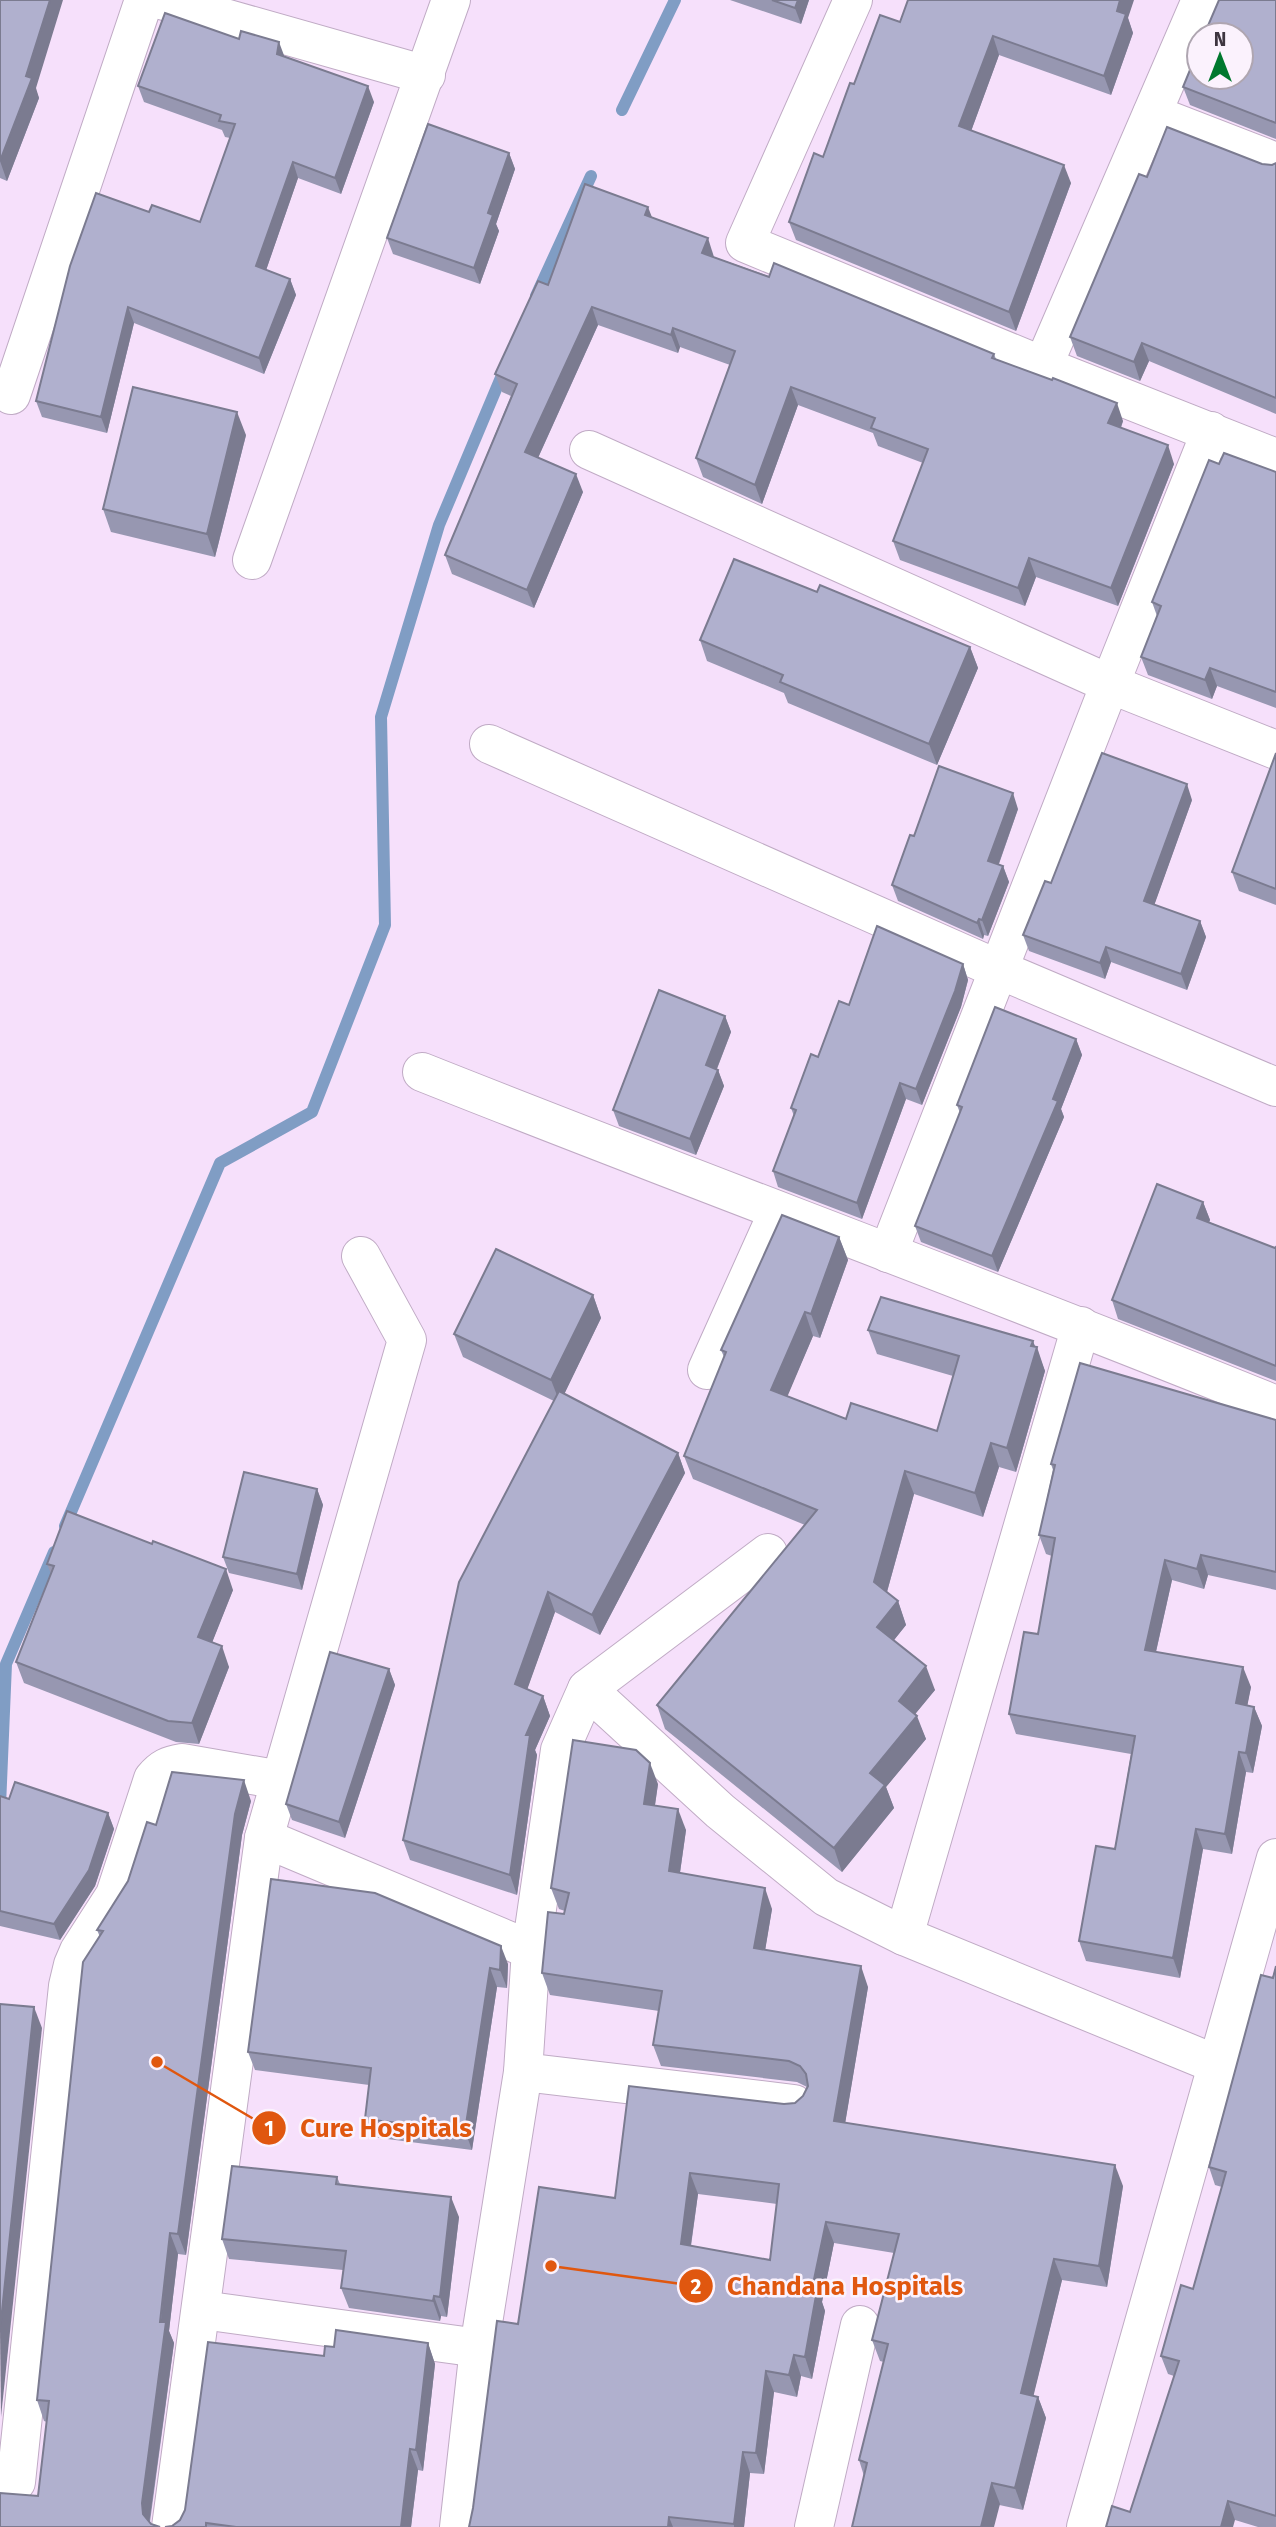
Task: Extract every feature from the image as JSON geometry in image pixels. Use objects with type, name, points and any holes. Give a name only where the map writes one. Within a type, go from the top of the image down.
[{"type":"street","points":[[11,395],[144,0]]},
{"type":"street","points":[[161,0],[426,75]]},
{"type":"street","points":[[252,560],[451,0]]},
{"type":"street","points":[[853,0],[745,243],[1042,366],[1276,458]]},
{"type":"street","points":[[1042,366],[1201,0]]},
{"type":"street","points":[[1152,114],[1276,162]]},
{"type":"street","points":[[888,1253],[1211,431]]},
{"type":"street","points":[[589,450],[1110,684],[1276,750]]},
{"type":"street","points":[[489,744],[1000,970],[1276,1087]]},
{"type":"street","points":[[422,1072],[778,1212],[1081,1326],[1276,1405]]},
{"type":"street","points":[[707,1370],[778,1212]]},
{"type":"street","points":[[171,2527],[264,1838],[408,1340],[360,1256]]},
{"type":"street","points":[[904,1936],[1081,1326]]},
{"type":"street","points":[[459,2527],[479,2348],[523,2072],[531,1950],[560,1750],[587,1689],[768,1553]]},
{"type":"street","points":[[587,1689],[720,1811],[826,1897],[904,1936],[1218,2066]]},
{"type":"street","points":[[16,2482],[64,2024],[73,1965],[114,1895],[153,1779],[160,1770],[182,1763],[281,1780]]},
{"type":"street","points":[[264,1838],[531,1950]]},
{"type":"street","points":[[1086,2527],[1276,1858]]},
{"type":"street","points":[[523,2072],[794,2104]]},
{"type":"street","points":[[202,2309],[479,2348]]},
{"type":"street","points":[[814,2527],[860,2325]]},
{"type":"building","points":[[0,0],[50,0],[26,76],[32,78],[0,161]]},
{"type":"building","points":[[772,0],[798,0],[795,8]]},
{"type":"building","points":[[908,0],[1120,0],[1117,11],[1126,14],[1104,76],[993,36],[959,126],[1064,165],[1009,312],[789,222],[814,153],[823,157],[850,83],[854,84],[880,15],[900,22]]},
{"type":"building","points":[[1219,0],[1276,0],[1276,123],[1193,91],[1255,91],[1255,21],[1210,21]]},
{"type":"building","points":[[165,13],[239,39],[241,31],[279,42],[277,54],[368,86],[335,178],[293,162],[256,266],[290,279],[259,358],[128,307],[101,417],[36,401],[70,266],[96,193],[149,212],[152,205],[200,222],[235,124],[219,121],[221,115],[138,86]]},
{"type":"building","points":[[428,124],[509,153],[488,213],[493,215],[474,268],[387,238]]},
{"type":"building","points":[[1167,127],[1262,164],[1276,163],[1276,398],[1142,343],[1134,362],[1070,337],[1139,174],[1147,177]]},
{"type":"building","points":[[585,184],[648,207],[645,215],[708,238],[702,253],[769,277],[774,263],[994,354],[992,358],[1117,403],[1108,423],[1168,445],[1111,588],[1029,558],[1018,588],[893,541],[928,449],[871,428],[875,418],[791,387],[755,485],[696,458],[735,351],[673,328],[671,335],[592,307],[525,452],[576,474],[527,590],[445,555],[517,384],[495,374],[538,281],[548,285]]},
{"type":"building","points":[[133,387],[237,412],[207,534],[103,509]]},
{"type":"building","points":[[1224,453],[1276,472],[1276,692],[1210,668],[1205,680],[1141,657],[1161,606],[1152,602],[1209,460],[1219,464]]},
{"type":"building","points":[[734,559],[817,592],[820,585],[970,647],[929,744],[780,682],[783,675],[700,640]]},
{"type":"building","points":[[1102,753],[1187,784],[1144,901],[1200,921],[1181,974],[1106,947],[1100,963],[1023,935],[1045,881],[1051,883]]},
{"type":"building","points":[[1276,753],[1276,889],[1232,872]]},
{"type":"building","points":[[939,766],[1013,793],[988,861],[1003,866],[982,920],[979,919],[977,923],[892,885],[910,835],[914,836]]},
{"type":"building","points":[[877,926],[963,964],[916,1089],[900,1083],[857,1203],[773,1171],[796,1110],[791,1108],[811,1054],[818,1057],[839,1001],[849,1005]]},
{"type":"building","points":[[659,990],[725,1016],[706,1065],[718,1070],[690,1139],[613,1110]]},
{"type":"building","points":[[995,1007],[1076,1039],[1053,1099],[1058,1101],[992,1256],[915,1226],[962,1107],[957,1105]]},
{"type":"building","points":[[1157,1184],[1203,1202],[1197,1218],[1276,1247],[1276,1366],[1112,1300]]},
{"type":"building","points":[[782,1215],[839,1237],[811,1314],[805,1312],[771,1390],[846,1419],[851,1403],[937,1431],[959,1356],[868,1330],[881,1297],[1033,1341],[1031,1346],[1037,1347],[1007,1448],[991,1443],[975,1493],[905,1471],[874,1582],[898,1601],[877,1627],[926,1666],[899,1701],[917,1716],[870,1773],[885,1785],[834,1848],[657,1705],[817,1510],[684,1456],[726,1352],[721,1350]]},
{"type":"building","points":[[496,1249],[593,1295],[551,1380],[454,1334]]},
{"type":"building","points":[[1080,1363],[1276,1420],[1276,1572],[1201,1555],[1197,1569],[1165,1560],[1145,1650],[1243,1667],[1236,1703],[1254,1707],[1246,1753],[1239,1752],[1225,1834],[1196,1829],[1173,1958],[1079,1941],[1096,1846],[1115,1849],[1135,1736],[1009,1714],[1024,1632],[1038,1634],[1055,1538],[1039,1535],[1055,1465],[1051,1464]]},
{"type":"building","points":[[559,1391],[678,1453],[592,1615],[548,1592],[515,1684],[543,1696],[526,1735],[530,1735],[510,1875],[403,1840],[459,1582]]},
{"type":"building","points":[[244,1472],[317,1489],[297,1574],[223,1557]]},
{"type":"building","points":[[67,1511],[226,1569],[198,1637],[222,1646],[192,1723],[168,1721],[16,1662],[54,1566],[47,1564]]},
{"type":"building","points":[[330,1652],[389,1669],[339,1822],[286,1804]]},
{"type":"building","points":[[573,1740],[636,1750],[650,1763],[644,1804],[678,1809],[669,1871],[765,1888],[754,1948],[861,1966],[834,2121],[1115,2165],[1099,2266],[1054,2259],[1021,2393],[1038,2397],[1015,2488],[992,2483],[981,2527],[852,2527],[867,2463],[859,2460],[888,2344],[872,2340],[899,2234],[826,2222],[812,2289],[817,2290],[805,2357],[794,2355],[789,2375],[766,2371],[756,2453],[743,2452],[734,2524],[669,2517],[668,2527],[469,2527],[497,2321],[518,2324],[539,2187],[615,2198],[629,2086],[784,2104],[795,2103],[803,2096],[808,2086],[806,2074],[800,2066],[789,2061],[653,2045],[662,1991],[542,1973],[548,1912],[564,1914],[569,1893],[551,1888]],"holes":[[[690,2173],[779,2184],[770,2260],[681,2244]]]},
{"type":"building","points":[[172,1772],[244,1780],[235,1814],[178,2234],[170,2233],[160,2322],[166,2322],[142,2503],[143,2514],[151,2524],[160,2527],[0,2527],[0,2493],[38,2496],[49,2401],[37,2400],[83,1962],[103,1931],[97,1930],[128,1881],[147,1822],[156,1825]]},
{"type":"building","points":[[15,1782],[108,1813],[89,1870],[54,1924],[0,1911],[0,1796],[9,1799]]},
{"type":"building","points":[[271,1879],[375,1893],[501,1946],[500,1970],[490,1968],[465,2131],[365,2119],[371,2068],[248,2052]]},
{"type":"building","points":[[1276,1966],[1276,2516],[1228,2501],[1221,2527],[1106,2527],[1112,2506],[1130,2512],[1179,2361],[1161,2356],[1181,2285],[1193,2289],[1226,2172],[1209,2167],[1261,1975],[1273,1978]]},
{"type":"building","points":[[0,2004],[34,2007],[0,2330]]},
{"type":"building","points":[[232,2166],[337,2177],[336,2184],[451,2197],[440,2297],[434,2296],[433,2301],[341,2288],[346,2251],[222,2239]]},
{"type":"building","points":[[336,2330],[428,2343],[416,2450],[410,2449],[401,2527],[236,2527],[206,2523],[206,2527],[165,2527],[180,2520],[185,2510],[208,2342],[324,2356],[325,2346],[334,2347]]},
{"type":"waterway","points":[[622,110],[675,0]]},
{"type":"waterway","points":[[536,296],[591,176]]},
{"type":"waterway","points":[[65,1526],[220,1163],[312,1112],[385,925],[381,717],[439,525],[505,368]]},
{"type":"waterway","points":[[0,1806],[6,1664],[54,1552]]},
{"type":"place","name":"Cure Hospitals","points":[[157,2062]]},
{"type":"place","name":"Chandana Hospitals","points":[[551,2266]]}]
